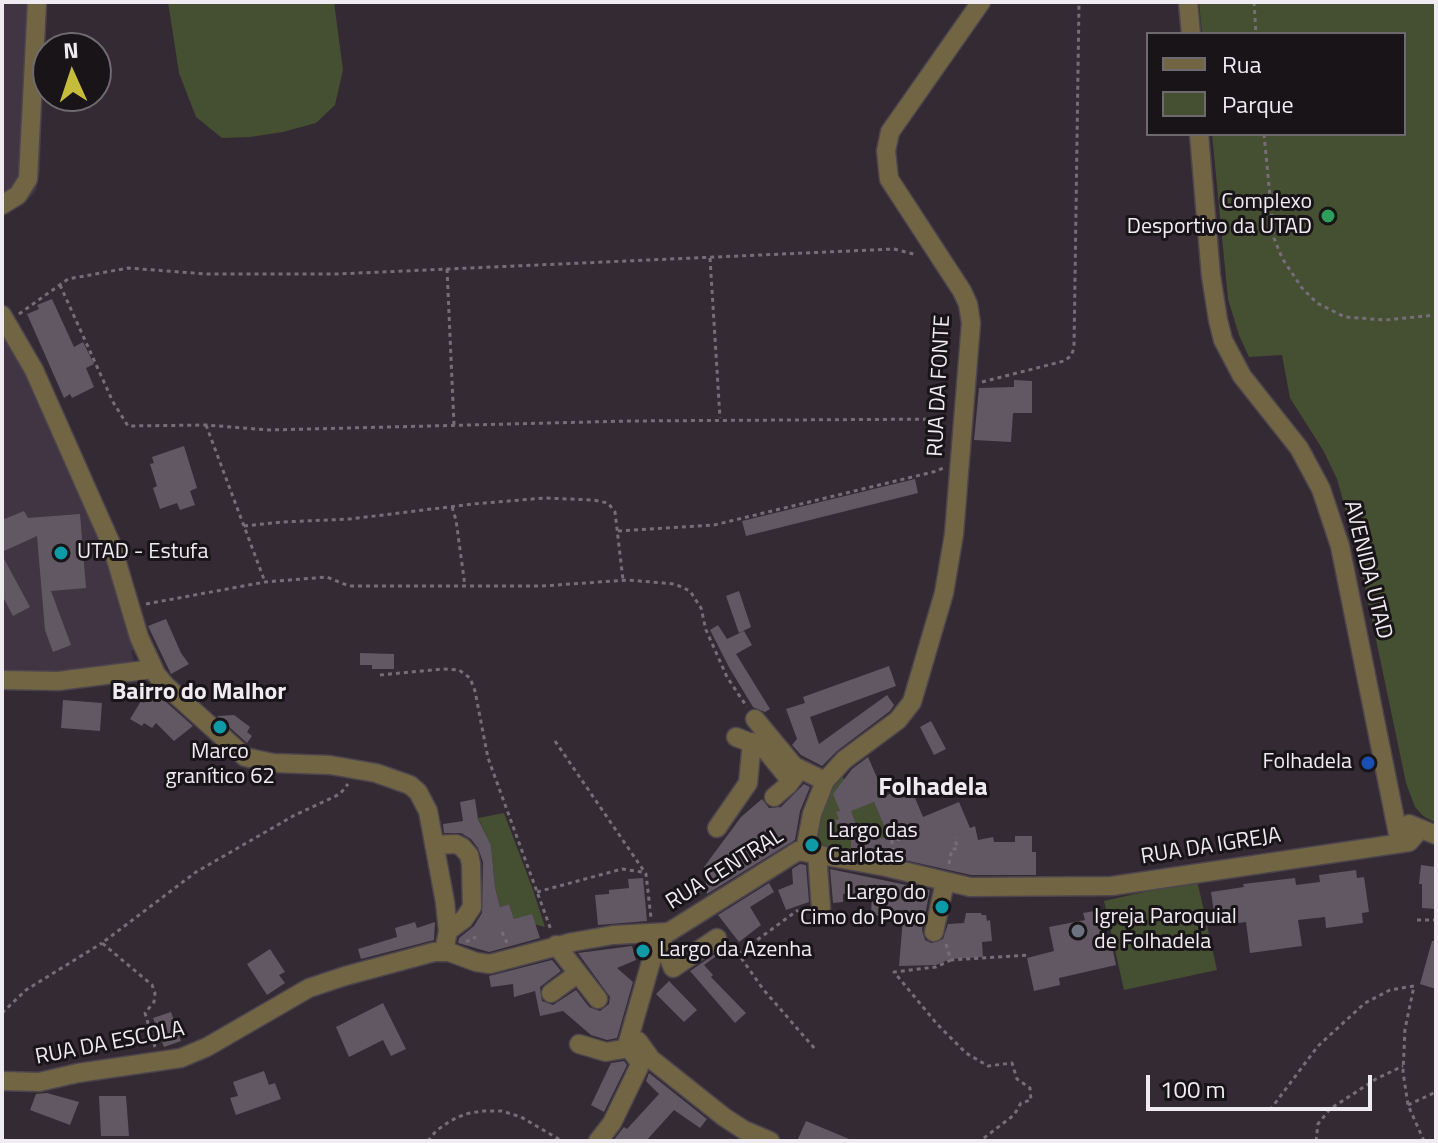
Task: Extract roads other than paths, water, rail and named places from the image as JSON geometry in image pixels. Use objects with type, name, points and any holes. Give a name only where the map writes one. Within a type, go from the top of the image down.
[{"type":"street","points":[[2,205],[18,195],[28,179],[37,2]]},
{"type":"street","name":"RUA DA FONTE","points":[[825,781],[844,760],[898,720],[915,695],[949,566],[971,323],[968,304],[940,255],[892,187],[886,151],[890,132],[981,2]]},
{"type":"street","points":[[1188,2],[1191,32]]},
{"type":"street","name":"AVENIDA UTAD","points":[[1199,136],[1211,276],[1223,340],[1242,376],[1311,466],[1321,489],[1340,546],[1394,807],[1406,835]]},
{"type":"street","points":[[5,320],[34,370],[112,546],[153,669],[165,685],[245,757],[262,762],[352,768],[410,785],[418,792],[428,811],[434,845],[448,931],[444,951],[487,964],[556,945],[613,935],[656,934]]},
{"type":"street","points":[[2,680],[58,681],[153,669]]},
{"type":"street","points":[[755,719],[784,755],[795,775]]},
{"type":"street","points":[[717,828],[748,783],[744,740],[766,750],[795,775],[825,781],[812,814],[811,851],[821,908]]},
{"type":"street","points":[[774,797],[795,775]]},
{"type":"street","points":[[1406,835],[1436,835]]},
{"type":"street","points":[[1406,835],[1436,843]]},
{"type":"street","name":"RUA DA IGREJA","points":[[945,882],[977,888],[1125,885],[1379,845],[1406,835]]},
{"type":"street","points":[[434,845],[456,844],[462,847],[469,855],[471,864],[472,907],[464,919],[448,931]]},
{"type":"street","name":"RUA CENTRAL","points":[[656,934],[679,928],[797,851],[811,851],[945,882]]},
{"type":"street","points":[[935,925],[945,882]]},
{"type":"street","points":[[656,934],[673,968],[723,940]]},
{"type":"street","points":[[598,1141],[612,1123],[639,1067],[638,1058],[629,1048],[629,1039],[636,1022],[656,934]]},
{"type":"street","points":[[556,945],[598,999]]},
{"type":"street","name":"RUA DA ESCOLA","points":[[2,1081],[31,1083],[194,1054],[320,984],[444,951]]},
{"type":"street","points":[[551,993],[577,974]]},
{"type":"street","points":[[636,1022],[639,1042],[651,1059],[724,1117],[770,1141]]},
{"type":"street","points":[[579,1044],[606,1052],[629,1048]]},
{"type":"place","name":"Complexo Desportivo da UTAD","points":[[1328,216]]},
{"type":"place","name":"UTAD - Estufa","points":[[61,553]]},
{"type":"place","name":"Marco granítico 62","points":[[220,727]]},
{"type":"place","name":"Folhadela","points":[[1368,763]]},
{"type":"place","name":"Largo das Carlotas","points":[[812,845]]},
{"type":"place","name":"Largo do Cimo do Povo","points":[[942,907]]},
{"type":"place","name":"Igreja Paroquial de Folhadela","points":[[1078,931]]},
{"type":"place","name":"Largo da Azenha","points":[[643,951]]},
{"type":"district","name":"Bairro do Malhor","points":[[199,693]]},
{"type":"district","name":"Folhadela","points":[[933,789]]}]
